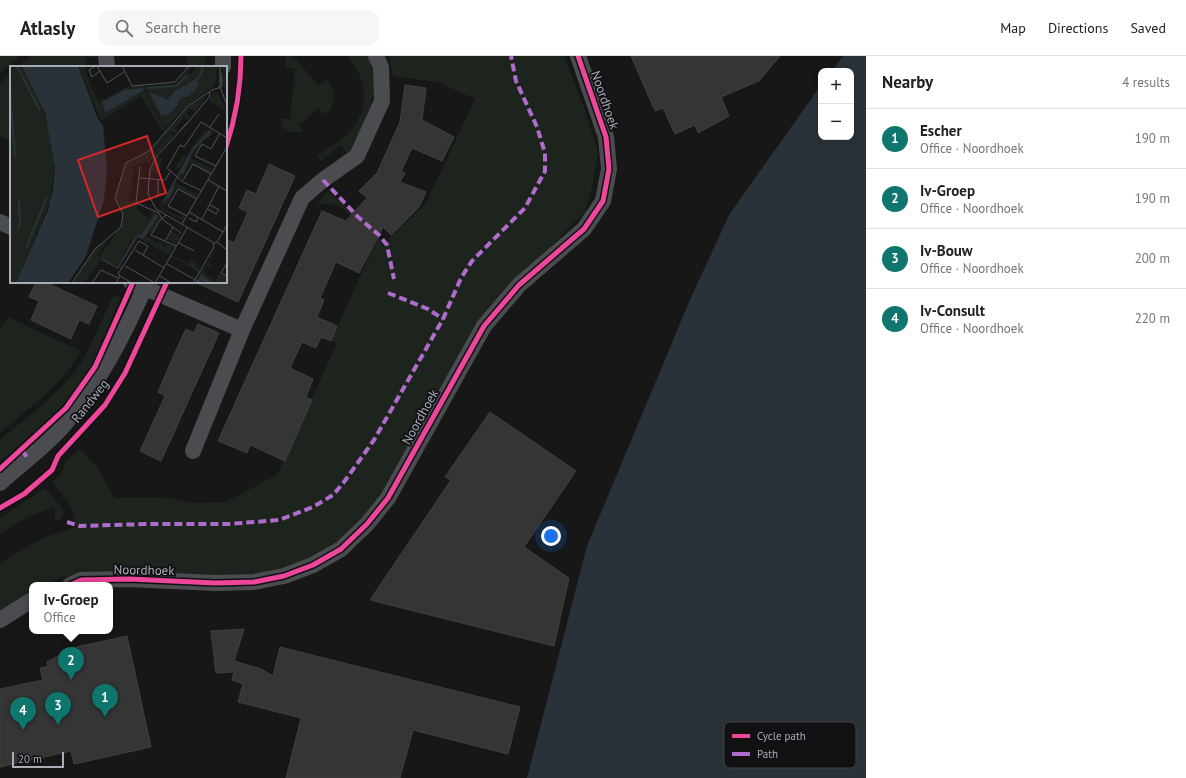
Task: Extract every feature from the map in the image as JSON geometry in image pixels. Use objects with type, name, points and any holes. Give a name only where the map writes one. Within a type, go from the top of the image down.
[{"type":"street","points":[[106,56],[107,66]]},
{"type":"street","points":[[223,56],[224,66]]},
{"type":"street","points":[[193,451],[242,330],[302,198],[323,180],[357,156],[382,101],[381,67],[376,56]]},
{"type":"street","name":"Noordhoek","points":[[77,582],[81,580],[129,579],[215,583],[254,582],[284,576],[313,565],[341,549],[367,524],[388,498],[484,326],[519,285],[584,229],[603,201],[609,169],[606,137],[578,56]]},
{"type":"street","points":[[0,222],[10,227]]},
{"type":"street","points":[[141,284],[242,330]]},
{"type":"street","name":"Randweg","points":[[0,482],[63,426],[92,388],[119,343],[141,284]]},
{"type":"street","points":[[0,620],[29,602]]},
{"type":"shaded area","points":[[0,56],[19,56],[0,73]]},
{"type":"shaded area","points":[[31,56],[99,56],[86,58],[87,66],[19,66]]},
{"type":"shaded area","points":[[186,56],[205,56],[206,66],[188,66]]},
{"type":"shaded area","points":[[285,56],[293,56],[319,86],[327,79],[335,93],[331,109],[325,115],[319,108],[299,125],[304,132],[292,132],[286,130],[281,125],[281,119],[290,119],[295,69],[286,67]]},
{"type":"shaded area","points":[[347,56],[369,56],[373,69],[374,81],[371,104],[353,149],[348,153],[340,145],[321,161],[317,155],[337,143],[352,129],[362,109],[364,98],[360,76],[355,66]]},
{"type":"shaded area","points":[[389,56],[564,56],[584,108],[598,152],[592,187],[585,211],[510,290],[384,490],[355,525],[335,543],[313,557],[290,567],[266,573],[215,577],[94,573],[79,574],[51,582],[29,582],[29,593],[0,612],[0,563],[43,538],[76,527],[71,507],[52,483],[61,473],[66,461],[80,449],[97,467],[115,498],[167,498],[195,503],[225,502],[277,475],[337,343],[331,341],[375,243],[375,240],[341,207],[328,203],[316,205],[328,191],[379,238],[384,247],[391,236],[426,203],[475,99],[438,82],[393,76]]},
{"type":"shaded area","points":[[843,56],[866,56],[866,778],[527,778],[587,546],[689,302],[729,215],[818,89],[818,140],[854,140],[854,68],[834,68]]},
{"type":"shaded area","points":[[10,74],[10,141],[0,136],[0,83]]},
{"type":"shaded area","points":[[114,295],[121,298],[102,344],[84,378],[60,408],[0,462],[0,440],[55,393],[74,372],[82,361]]},
{"type":"shaded area","points":[[8,317],[81,351],[74,363],[55,385],[34,405],[0,433],[0,329]]},
{"type":"shaded area","points":[[45,488],[63,509],[64,514],[62,517],[55,520],[55,507],[25,518],[0,534],[0,518]]},
{"type":"building","points":[[631,56],[780,56],[759,81],[721,97],[729,116],[698,133],[695,125],[675,134],[663,108],[655,111]]},
{"type":"building","points":[[405,85],[426,88],[422,120],[454,137],[442,161],[412,148],[401,171],[405,173],[400,182],[426,192],[419,207],[391,235],[383,227],[359,273],[336,262],[320,298],[324,300],[317,317],[337,326],[331,341],[321,337],[316,348],[302,342],[290,368],[313,379],[306,397],[312,400],[285,461],[250,445],[247,453],[218,441],[322,211],[346,221],[367,198],[359,191],[377,173],[400,122]]},
{"type":"building","points":[[269,164],[295,176],[238,302],[197,283],[227,283],[227,240],[234,243],[248,212],[239,208],[247,190],[256,194]]},
{"type":"building","points":[[36,283],[47,283],[97,306],[89,324],[79,320],[71,339],[31,320],[39,301],[29,297]]},
{"type":"building","points":[[198,324],[219,333],[161,461],[140,451],[165,396],[158,392],[177,348],[186,329],[194,333]]},
{"type":"building","points":[[490,412],[576,471],[524,547],[569,578],[554,646],[370,600],[451,480],[445,477]]},
{"type":"building","points":[[244,629],[234,661],[261,669],[273,676],[280,647],[520,707],[508,754],[413,730],[400,778],[286,778],[301,718],[238,702],[243,684],[232,680],[234,672],[216,673],[211,631]]},
{"type":"building","points":[[127,636],[151,747],[74,764],[71,751],[0,767],[0,689],[43,680],[40,668],[48,666],[47,662],[63,653],[63,650]]},
{"type":"marked path","points":[[67,522],[80,526],[229,524],[279,520],[313,507],[333,495],[374,440],[443,319],[461,278],[472,261],[525,208],[545,171],[545,153],[537,127],[516,81],[511,56]]},
{"type":"marked path","points":[[323,180],[358,217],[379,235],[387,245],[394,279]]},
{"type":"marked path","points":[[388,293],[428,309],[443,319]]},
{"type":"marked path","points":[[22,450],[28,459]]},
{"type":"cycle path","points":[[227,144],[233,125],[237,102],[241,56]]},
{"type":"cycle path","points":[[77,582],[81,580],[129,579],[215,583],[254,582],[284,576],[313,565],[341,549],[367,524],[388,498],[484,326],[519,285],[584,229],[603,201],[609,169],[606,137],[578,56]]},
{"type":"cycle path","points":[[0,469],[66,408],[95,367],[133,283]]},
{"type":"cycle path","points":[[0,508],[24,494],[52,470],[58,456],[105,405],[125,373],[167,283]]},
{"type":"place","name":"Iv-Groep","points":[[71,680]]},
{"type":"place","name":"Escher","points":[[105,717]]},
{"type":"place","name":"Iv-Bouw","points":[[58,725]]},
{"type":"place","name":"Iv-Consult","points":[[23,730]]}]
